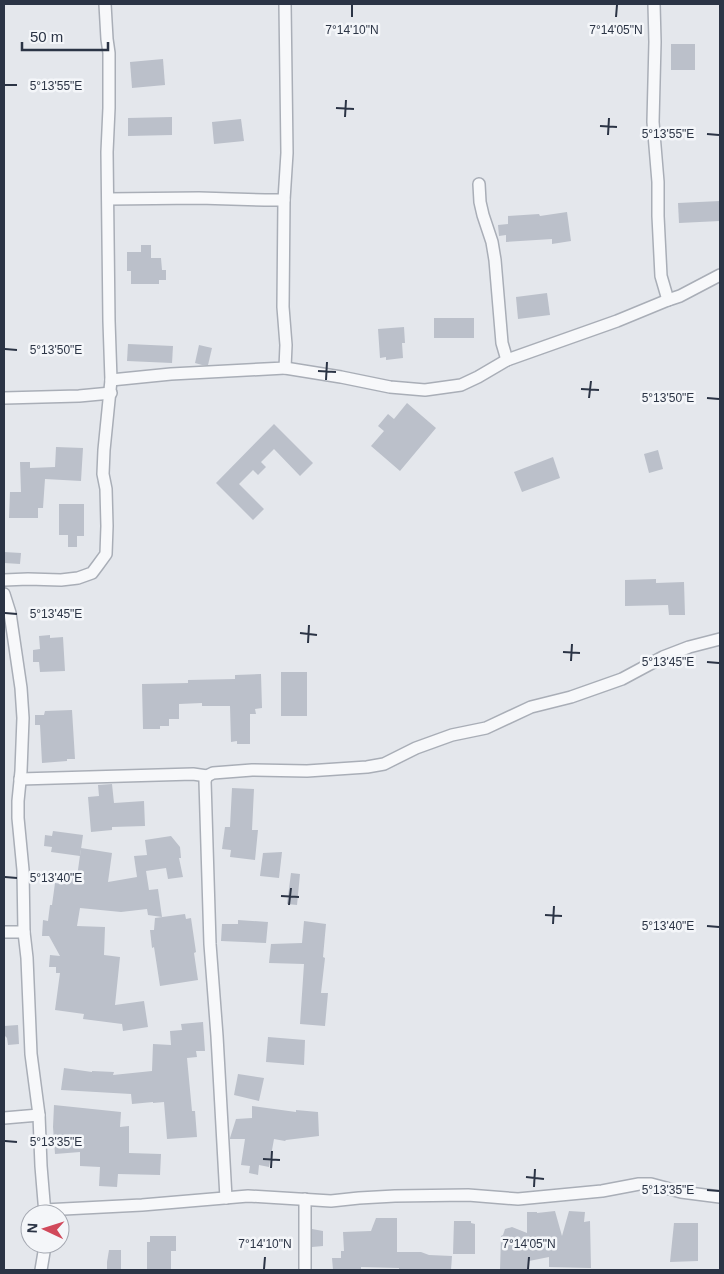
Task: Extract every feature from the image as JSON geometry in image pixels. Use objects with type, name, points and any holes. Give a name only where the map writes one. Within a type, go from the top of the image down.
[{"type":"street","points":[[4,580],[61,580],[78,578],[92,572],[106,554],[106,488],[103,474],[112,380],[108,321],[107,152],[109,53],[105,4]]},
{"type":"street","points":[[285,4],[287,154],[284,200],[283,307],[286,345],[285,368]]},
{"type":"street","points":[[654,4],[653,122],[658,182],[661,276],[668,300]]},
{"type":"street","points":[[479,184],[480,202],[492,242],[495,260],[502,343],[507,360]]},
{"type":"street","points":[[108,199],[199,198],[284,200]]},
{"type":"street","points":[[112,380],[171,374],[285,368],[390,387],[425,390],[461,385],[507,360],[617,321],[680,296],[720,275]]},
{"type":"street","points":[[4,398],[79,396],[110,393]]},
{"type":"street","points":[[4,594],[10,613],[21,688],[22,718],[18,818],[23,870],[24,932],[27,958],[31,1054],[40,1116],[43,1204]]},
{"type":"street","points":[[20,779],[193,774],[207,776],[212,773],[242,770],[308,771],[368,768],[384,764],[416,748],[452,735],[486,728],[531,707],[571,697],[622,679],[663,657],[689,647],[720,640]]},
{"type":"street","points":[[207,776],[205,790],[210,944],[226,1198]]},
{"type":"street","points":[[4,932],[24,932]]},
{"type":"street","points":[[4,1118],[40,1116]]},
{"type":"street","points":[[70,1210],[248,1196],[331,1200],[386,1196],[468,1195],[518,1199],[602,1191],[639,1184],[651,1184],[681,1192],[720,1197]]},
{"type":"street","points":[[305,1198],[305,1270]]},
{"type":"street","points":[[41,1270],[43,1254]]},
{"type":"building","points":[[671,44],[695,44],[695,70],[671,70]]},
{"type":"building","points":[[163,59],[165,85],[132,88],[130,62]]},
{"type":"building","points":[[172,117],[172,135],[128,136],[128,118]]},
{"type":"building","points":[[241,119],[244,141],[214,144],[212,122]]},
{"type":"building","points":[[720,201],[720,221],[679,223],[678,203]]},
{"type":"building","points":[[567,212],[571,241],[552,244],[552,239],[506,242],[506,235],[499,236],[498,225],[508,224],[508,216],[539,214],[540,216]]},
{"type":"building","points":[[141,245],[151,245],[151,258],[161,258],[162,270],[166,270],[166,280],[159,280],[159,284],[131,284],[131,271],[127,271],[127,252],[141,252]]},
{"type":"building","points":[[547,293],[550,315],[518,319],[516,297]]},
{"type":"building","points":[[434,318],[474,318],[474,338],[434,338]]},
{"type":"building","points":[[404,327],[405,343],[402,343],[403,358],[386,360],[386,357],[380,358],[378,329]]},
{"type":"building","points":[[128,344],[173,346],[172,363],[127,361]]},
{"type":"building","points":[[199,345],[212,348],[208,365],[195,363]]},
{"type":"building","points":[[407,403],[436,428],[400,471],[371,446],[384,431],[378,426],[388,414],[394,419]]},
{"type":"building","points":[[274,424],[313,463],[300,476],[274,449],[261,462],[266,467],[258,475],[253,470],[239,484],[264,509],[253,520],[216,483]]},
{"type":"building","points":[[56,447],[83,448],[81,481],[45,479],[43,508],[38,508],[38,518],[9,518],[10,492],[21,492],[20,462],[30,462],[30,468],[55,467]]},
{"type":"building","points":[[658,450],[663,469],[649,473],[644,454]]},
{"type":"building","points":[[553,457],[560,478],[522,492],[514,472]]},
{"type":"building","points":[[59,504],[84,504],[84,536],[77,536],[77,547],[68,547],[68,535],[59,535]]},
{"type":"building","points":[[4,552],[21,553],[20,564],[4,563]]},
{"type":"building","points":[[656,579],[656,583],[684,582],[685,615],[669,615],[668,605],[625,606],[625,580]]},
{"type":"building","points":[[50,635],[50,638],[63,637],[65,671],[40,672],[39,662],[33,662],[33,650],[40,649],[39,636]]},
{"type":"building","points":[[281,672],[307,672],[307,716],[281,716]]},
{"type":"building","points":[[261,674],[262,708],[255,709],[256,714],[250,714],[250,744],[237,744],[237,741],[231,742],[230,706],[202,706],[202,703],[179,704],[179,719],[169,719],[169,726],[160,726],[160,729],[143,729],[142,684],[188,683],[188,680],[235,679],[235,675]]},
{"type":"building","points":[[72,710],[75,759],[42,763],[40,725],[35,725],[35,715],[44,715],[45,711]]},
{"type":"building","points":[[112,784],[114,803],[144,801],[145,826],[112,827],[112,830],[91,832],[88,797],[99,796],[98,785]]},
{"type":"building","points":[[232,788],[254,789],[252,830],[258,830],[255,860],[230,857],[231,850],[222,849],[225,827],[230,827]]},
{"type":"building","points":[[53,831],[83,835],[80,856],[51,852],[52,847],[44,846],[45,835],[52,836]]},
{"type":"building","points":[[171,836],[180,847],[181,858],[179,858],[183,877],[168,879],[166,868],[146,871],[149,890],[158,889],[162,917],[148,915],[147,909],[121,912],[80,908],[77,926],[105,927],[104,955],[120,957],[115,1005],[144,1001],[148,1027],[123,1031],[122,1024],[83,1019],[84,1014],[55,1010],[60,973],[56,973],[56,967],[49,967],[50,955],[60,956],[49,936],[42,936],[43,920],[48,921],[55,883],[61,884],[62,875],[77,877],[81,848],[112,853],[108,882],[137,877],[134,856],[147,855],[145,840]]},
{"type":"building","points":[[282,852],[279,878],[260,876],[263,853]]},
{"type":"building","points":[[291,873],[300,874],[297,905],[287,904]]},
{"type":"building","points":[[185,914],[186,919],[191,918],[198,980],[160,986],[150,930],[154,930],[155,918]]},
{"type":"building","points":[[238,920],[268,922],[266,943],[221,941],[222,924],[238,924]]},
{"type":"building","points":[[304,921],[326,924],[321,993],[328,993],[325,1026],[300,1024],[304,964],[269,963],[271,944],[302,943]]},
{"type":"building","points":[[203,1022],[205,1051],[196,1051],[197,1057],[187,1058],[192,1111],[195,1111],[197,1137],[167,1139],[164,1102],[132,1104],[131,1094],[61,1090],[64,1068],[92,1072],[114,1072],[113,1075],[152,1071],[153,1044],[171,1045],[170,1031],[182,1030],[181,1024]]},
{"type":"building","points":[[18,1025],[19,1044],[8,1045],[4,1026]]},
{"type":"building","points":[[268,1037],[305,1040],[304,1065],[266,1062]]},
{"type":"building","points":[[238,1074],[264,1078],[259,1101],[234,1095]]},
{"type":"building","points":[[54,1105],[121,1112],[120,1127],[129,1126],[129,1153],[161,1154],[160,1175],[118,1174],[117,1187],[99,1186],[100,1167],[80,1166],[80,1152],[55,1154]]},
{"type":"building","points":[[252,1106],[296,1112],[296,1110],[318,1112],[319,1136],[285,1141],[274,1139],[269,1167],[259,1165],[258,1175],[249,1173],[250,1166],[241,1165],[245,1139],[230,1138],[236,1119],[252,1118]]},
{"type":"building","points":[[555,1211],[562,1236],[569,1211],[585,1212],[584,1222],[590,1221],[591,1268],[549,1267],[549,1257],[529,1261],[529,1270],[500,1270],[501,1236],[505,1229],[512,1227],[527,1233],[527,1212]]},
{"type":"building","points":[[376,1218],[397,1218],[397,1252],[421,1252],[429,1255],[452,1256],[451,1270],[399,1270],[399,1268],[361,1267],[361,1270],[333,1270],[332,1258],[341,1258],[341,1251],[344,1251],[343,1232],[371,1231]]},
{"type":"building","points":[[454,1221],[471,1221],[471,1223],[475,1224],[475,1254],[453,1254]]},
{"type":"building","points":[[674,1223],[698,1223],[698,1261],[670,1262]]},
{"type":"building","points":[[312,1229],[323,1231],[323,1246],[312,1247]]},
{"type":"building","points":[[150,1236],[176,1236],[176,1251],[171,1251],[171,1270],[147,1270],[147,1242],[150,1242]]},
{"type":"building","points":[[109,1250],[121,1250],[121,1270],[107,1270]]}]
